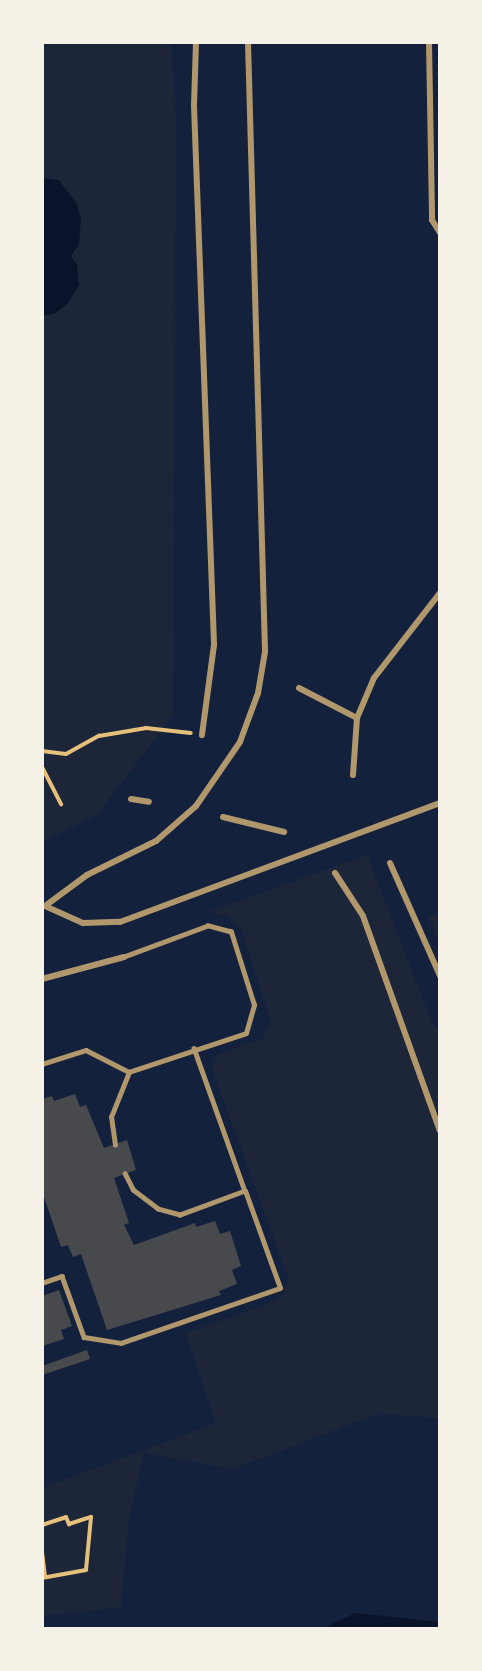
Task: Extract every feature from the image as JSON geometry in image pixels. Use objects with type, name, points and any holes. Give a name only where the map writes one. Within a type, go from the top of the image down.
[{"type":"street","points":[[196,42],[194,106],[214,645],[202,735]]},
{"type":"street","points":[[43,907],[87,875],[134,854],[177,824],[213,786],[240,742],[258,693],[265,652],[248,42]]},
{"type":"street","points":[[429,42],[432,220],[440,233]]},
{"type":"street","points":[[353,775],[357,718],[374,678],[440,593]]},
{"type":"street","points":[[299,688],[357,718]]},
{"type":"street","points":[[131,799],[150,802]]},
{"type":"street","points":[[43,907],[83,923],[120,922],[440,803]]},
{"type":"street","points":[[223,817],[284,832]]},
{"type":"street","points":[[390,863],[440,976]]},
{"type":"street","points":[[334,873],[363,916],[440,1131]]},
{"type":"street","points":[[42,979],[124,957]]},
{"type":"lane","points":[[42,1064],[86,1050],[129,1072],[194,1048],[246,1033],[254,1005],[231,932],[207,926],[124,957]]},
{"type":"lane","points":[[42,1283],[62,1276],[84,1337],[121,1343],[280,1287],[194,1048]]},
{"type":"lane","points":[[115,1145],[111,1118],[129,1072]]},
{"type":"lane","points":[[125,1174],[133,1190],[150,1202],[180,1215],[245,1191]]},
{"type":"path","points":[[42,751],[66,754],[99,736],[146,728],[202,735]]},
{"type":"path","points":[[42,767],[61,804]]},
{"type":"path","points":[[42,1525],[66,1516],[69,1524],[91,1517],[86,1570],[43,1578],[42,1552]]},
{"type":"shaded area","points":[[42,42],[171,42],[176,116],[173,716],[96,816],[42,843]]},
{"type":"shaded area","points":[[42,178],[59,180],[77,204],[81,219],[79,244],[71,256],[77,265],[79,285],[68,303],[56,313],[43,316]]},
{"type":"shaded area","points":[[367,855],[432,1023],[440,1032],[440,1418],[377,1414],[233,1469],[144,1453],[129,1518],[121,1607],[42,1616],[42,1488],[216,1423],[186,1333],[279,1300],[289,1280],[212,1069],[217,1055],[263,1038],[271,1023],[242,931],[229,917],[208,912]]},
{"type":"shaded area","points":[[440,912],[440,944],[428,917]]},
{"type":"shaded area","points":[[355,1613],[440,1622],[440,1629],[322,1629]]},
{"type":"building","points":[[75,1094],[80,1107],[86,1105],[104,1148],[127,1140],[136,1170],[114,1178],[129,1223],[124,1225],[134,1245],[195,1223],[196,1227],[215,1221],[220,1234],[230,1231],[241,1266],[232,1270],[237,1284],[219,1291],[221,1295],[107,1330],[81,1254],[73,1257],[68,1245],[61,1247],[42,1191],[42,1099],[52,1096],[54,1101]]},
{"type":"building","points":[[59,1290],[72,1326],[61,1330],[64,1339],[42,1346],[42,1296]]},
{"type":"building","points":[[87,1350],[90,1359],[42,1375],[42,1366]]}]
